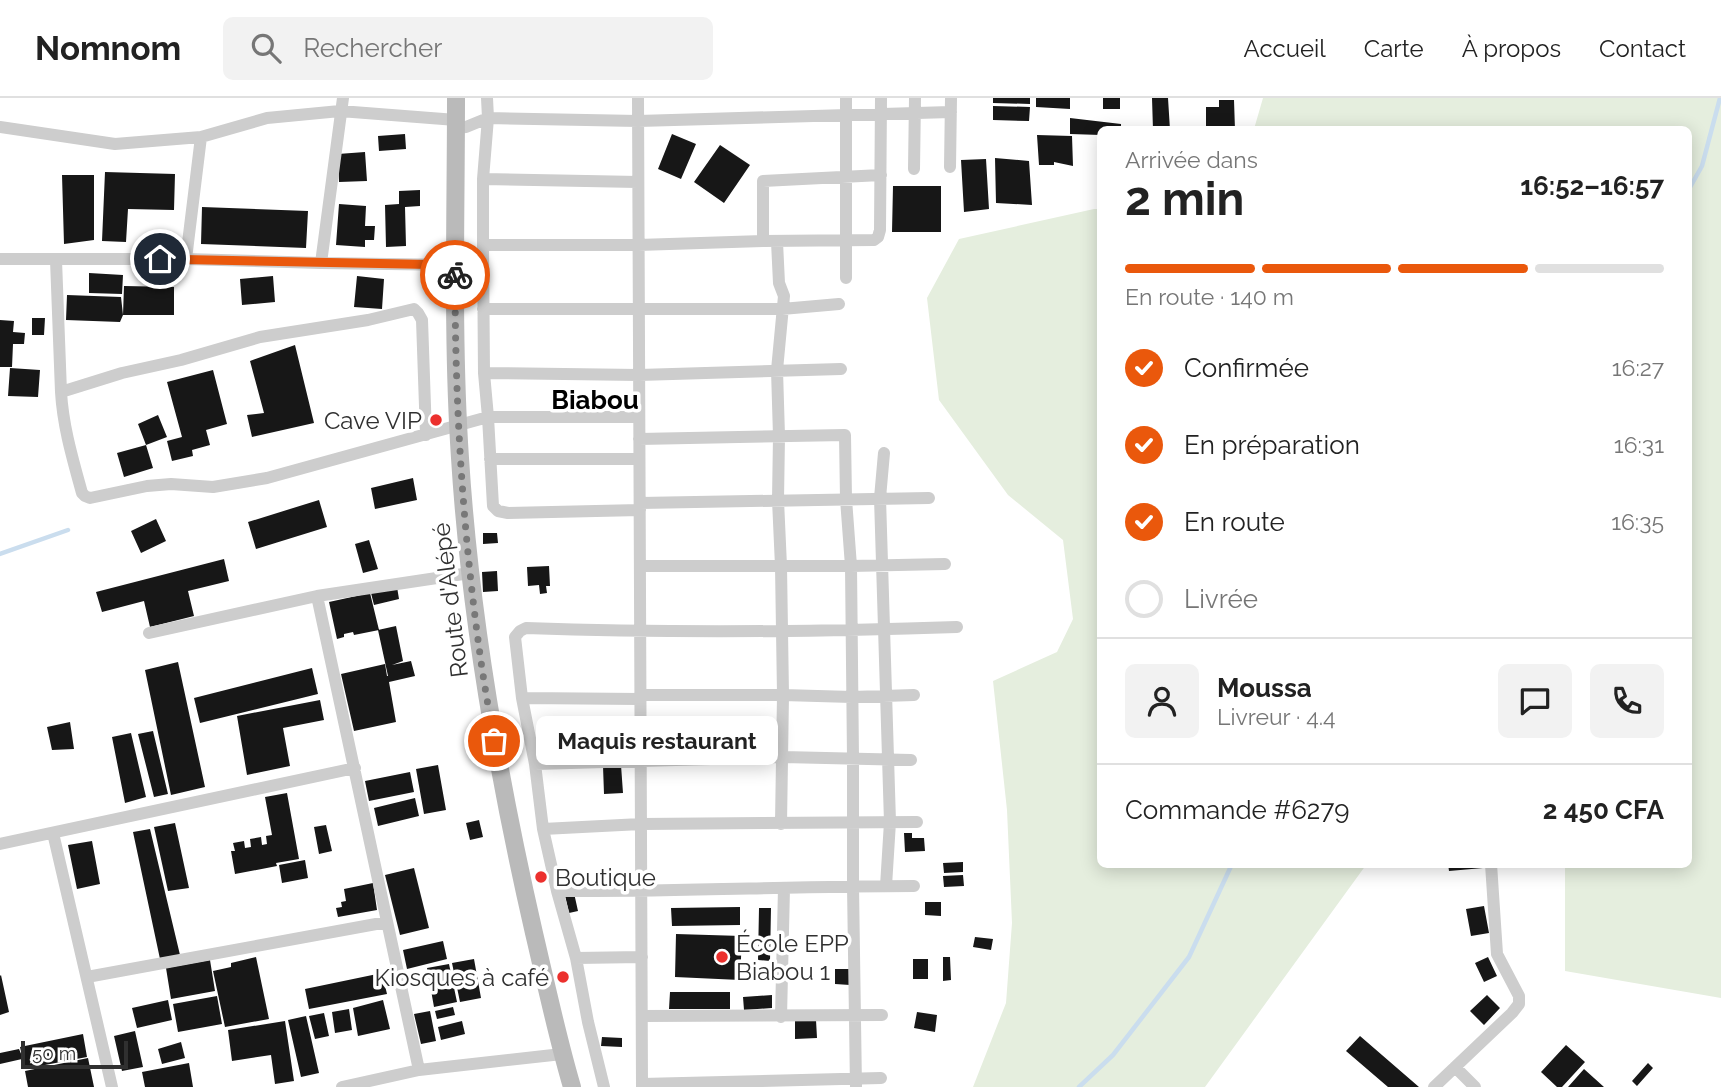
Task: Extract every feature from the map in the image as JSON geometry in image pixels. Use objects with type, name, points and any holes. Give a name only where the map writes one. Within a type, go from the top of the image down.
[{"type":"main road","name":"Route d'Alépé","points":[[456,98],[455,354],[470,573],[494,741],[524,890],[572,1087]]},
{"type":"street","points":[[487,98],[483,244],[484,373],[494,506],[498,511],[508,513],[778,500],[929,498]]},
{"type":"street","points":[[638,98],[642,1086],[856,1083],[881,1079]]},
{"type":"street","points":[[846,98],[846,278]]},
{"type":"street","points":[[483,244],[638,245],[874,240],[880,230],[881,98]]},
{"type":"street","points":[[914,169],[915,98]]},
{"type":"street","points":[[950,167],[951,98]]},
{"type":"street","points":[[321,263],[342,105]]},
{"type":"street","points":[[0,127],[115,144],[201,136],[267,118],[342,105],[466,127],[488,118],[638,121],[951,112]]},
{"type":"street","points":[[187,259],[201,136]]},
{"type":"street","points":[[763,241],[763,181],[881,175]]},
{"type":"street","points":[[484,179],[638,182]]},
{"type":"street","points":[[777,242],[779,283],[784,296],[777,370],[783,695],[781,824]]},
{"type":"street","points":[[0,259],[187,259],[455,265]]},
{"type":"street","points":[[56,260],[62,409],[82,493],[90,498],[147,486],[171,484],[213,487],[267,478],[488,417],[639,417]]},
{"type":"street","points":[[483,309],[782,309],[839,304]]},
{"type":"street","points":[[61,392],[260,337],[368,320],[414,309],[422,320],[426,435]]},
{"type":"street","points":[[484,373],[639,375],[841,369]]},
{"type":"street","points":[[639,439],[845,435],[851,566],[856,1083]]},
{"type":"street","points":[[884,453],[880,498],[890,822],[886,886]]},
{"type":"street","points":[[490,459],[639,459]]},
{"type":"street","points":[[640,566],[945,564]]},
{"type":"street","points":[[149,633],[317,596],[470,573]]},
{"type":"street","points":[[317,596],[419,1070]]},
{"type":"street","points":[[604,1087],[587,1022],[576,958],[543,829],[535,764],[522,698],[516,637],[520,631],[526,628],[640,632],[850,631],[957,627]]},
{"type":"street","points":[[522,698],[914,695]]},
{"type":"street","points":[[535,764],[783,757],[911,760]]},
{"type":"street","points":[[0,845],[355,768]]},
{"type":"street","points":[[543,829],[641,824],[917,822]]},
{"type":"street","points":[[53,833],[112,1087]]},
{"type":"street","points":[[1434,1087],[1519,1004],[1520,996],[1497,954],[1491,868]]},
{"type":"street","points":[[558,891],[642,892],[914,886]]},
{"type":"street","points":[[781,1017],[784,888]]},
{"type":"street","points":[[87,978],[387,922]]},
{"type":"street","points":[[576,958],[642,957]]},
{"type":"street","points":[[642,1016],[882,1015]]},
{"type":"street","points":[[342,1087],[419,1070],[562,1054]]},
{"type":"street","points":[[1455,1067],[1475,1087]]},
{"type":"green space","points":[[1263,98],[1721,98],[1721,998],[1565,971],[1565,868],[1692,868],[1692,126],[1255,126]]},
{"type":"green space","points":[[1097,209],[1097,868],[1364,868],[1205,1087],[973,1087],[1006,1003],[1012,923],[1007,810],[993,681],[1057,652],[1073,619],[1063,540],[1008,495],[939,400],[927,298],[959,239]]},
{"type":"building","points":[[993,98],[1030,98],[1030,104],[993,103]]},
{"type":"building","points":[[1036,98],[1070,98],[1070,109],[1036,107]]},
{"type":"building","points":[[1103,98],[1120,98],[1120,109],[1103,109]]},
{"type":"building","points":[[1152,98],[1168,98],[1170,126],[1153,126]]},
{"type":"building","points":[[1219,100],[1234,100],[1235,126],[1206,126],[1206,107],[1219,107]]},
{"type":"building","points":[[993,106],[1030,107],[1029,121],[993,120]]},
{"type":"building","points":[[1070,118],[1121,124],[1097,126],[1097,135],[1070,134]]},
{"type":"building","points":[[405,134],[406,149],[379,151],[378,136]]},
{"type":"building","points":[[672,134],[696,144],[681,179],[658,169]]},
{"type":"building","points":[[1037,135],[1072,136],[1073,166],[1054,162],[1054,165],[1039,165]]},
{"type":"building","points":[[720,145],[750,165],[724,203],[694,182]]},
{"type":"building","points":[[365,152],[367,181],[339,182],[338,154]]},
{"type":"building","points":[[995,158],[1029,161],[1032,205],[996,203]]},
{"type":"building","points":[[986,159],[989,209],[964,212],[961,160]]},
{"type":"building","points":[[105,172],[175,174],[174,210],[128,209],[126,242],[102,241]]},
{"type":"building","points":[[62,175],[94,175],[94,240],[64,244]]},
{"type":"building","points":[[893,186],[941,186],[941,232],[892,232]]},
{"type":"building","points":[[420,190],[420,206],[405,207],[406,246],[386,247],[385,205],[399,204],[399,191]]},
{"type":"building","points":[[339,204],[366,206],[365,226],[375,226],[374,240],[365,240],[365,247],[336,245]]},
{"type":"building","points":[[202,207],[308,211],[306,248],[201,244]]},
{"type":"building","points":[[89,273],[123,275],[122,294],[89,293]]},
{"type":"building","points":[[273,276],[275,302],[242,305],[240,279]]},
{"type":"building","points":[[357,276],[384,279],[382,309],[354,307]]},
{"type":"building","points":[[124,286],[174,287],[174,315],[123,315]]},
{"type":"building","points":[[67,295],[121,297],[123,315],[120,322],[66,320]]},
{"type":"building","points":[[32,318],[45,318],[44,335],[32,335]]},
{"type":"building","points":[[0,320],[14,321],[13,332],[25,333],[24,344],[13,344],[12,367],[0,367]]},
{"type":"building","points":[[295,345],[314,423],[252,437],[247,415],[264,413],[250,361]]},
{"type":"building","points":[[10,368],[40,370],[38,397],[8,396]]},
{"type":"building","points":[[213,370],[227,424],[206,430],[210,445],[192,450],[193,456],[172,461],[167,441],[182,437],[167,382]]},
{"type":"building","points":[[158,415],[167,437],[146,445],[138,424]]},
{"type":"building","points":[[146,445],[153,468],[124,477],[117,453]]},
{"type":"building","points":[[413,478],[417,500],[375,509],[371,488]]},
{"type":"building","points":[[319,500],[327,527],[256,549],[248,522]]},
{"type":"building","points":[[156,519],[166,541],[141,553],[131,531]]},
{"type":"building","points":[[483,533],[497,533],[498,543],[483,544]]},
{"type":"building","points":[[369,540],[378,569],[363,573],[355,544]]},
{"type":"building","points":[[224,559],[229,581],[188,591],[194,616],[150,627],[144,601],[102,612],[96,592]]},
{"type":"building","points":[[549,566],[550,586],[546,586],[547,593],[540,594],[539,585],[528,586],[527,567]]},
{"type":"building","points":[[497,571],[498,591],[483,592],[482,572]]},
{"type":"building","points":[[397,587],[399,599],[374,605],[371,593]]},
{"type":"building","points":[[370,593],[379,630],[354,635],[353,632],[337,639],[329,602]]},
{"type":"building","points":[[396,626],[403,661],[392,665],[411,661],[415,676],[389,682],[396,722],[354,731],[341,674],[385,664],[388,676],[378,630]]},
{"type":"building","points":[[178,662],[205,787],[171,795],[145,670]]},
{"type":"building","points":[[312,668],[318,694],[200,723],[194,698]]},
{"type":"building","points":[[320,700],[324,720],[283,728],[290,766],[247,775],[237,716]]},
{"type":"building","points":[[70,722],[74,749],[52,750],[47,727]]},
{"type":"building","points":[[153,731],[168,794],[154,797],[138,734]]},
{"type":"building","points":[[131,733],[146,797],[125,803],[112,737]]},
{"type":"building","points":[[438,765],[446,810],[424,814],[416,769]]},
{"type":"building","points":[[621,765],[623,793],[604,794],[603,766]]},
{"type":"building","points":[[410,772],[414,792],[369,801],[365,781]]},
{"type":"building","points":[[287,793],[299,859],[235,874],[231,851],[235,851],[233,843],[244,841],[245,848],[251,847],[250,839],[261,837],[262,845],[267,844],[266,836],[272,835],[265,797]]},
{"type":"building","points":[[415,798],[419,816],[378,826],[374,808]]},
{"type":"building","points":[[479,820],[483,837],[470,840],[466,823]]},
{"type":"building","points":[[175,823],[189,888],[168,891],[154,827]]},
{"type":"building","points":[[326,825],[332,851],[319,854],[314,827]]},
{"type":"building","points":[[150,829],[180,955],[160,959],[133,832]]},
{"type":"building","points":[[904,833],[912,833],[912,838],[924,838],[925,851],[905,852]]},
{"type":"building","points":[[92,841],[100,884],[77,889],[68,845]]},
{"type":"building","points":[[305,860],[308,878],[282,883],[279,865]]},
{"type":"building","points":[[963,862],[963,872],[944,873],[943,863]]},
{"type":"building","points":[[414,868],[429,928],[400,935],[385,875]]},
{"type":"building","points":[[1449,868],[1483,868],[1449,871]]},
{"type":"building","points":[[963,875],[964,886],[944,887],[943,876]]},
{"type":"building","points":[[373,883],[377,910],[338,917],[336,908],[342,907],[341,902],[346,901],[344,889]]},
{"type":"building","points":[[574,893],[578,911],[569,913],[565,895]]},
{"type":"building","points":[[925,902],[941,902],[941,916],[925,915]]},
{"type":"building","points":[[1484,906],[1489,933],[1471,936],[1466,909]]},
{"type":"building","points":[[740,907],[740,925],[672,926],[671,908]]},
{"type":"building","points":[[759,908],[771,908],[770,961],[758,960]]},
{"type":"building","points":[[676,934],[742,936],[740,980],[675,977]]},
{"type":"building","points":[[975,937],[993,939],[991,950],[973,947]]},
{"type":"building","points":[[443,941],[447,959],[407,969],[403,950]]},
{"type":"building","points":[[256,957],[269,1019],[225,1027],[213,971]]},
{"type":"building","points":[[943,957],[950,957],[951,980],[943,981]]},
{"type":"building","points":[[1488,957],[1497,976],[1484,982],[1475,963]]},
{"type":"building","points":[[474,959],[481,998],[460,1002],[452,963]]},
{"type":"building","points":[[913,959],[928,959],[928,979],[913,979]]},
{"type":"building","points":[[210,960],[215,991],[171,999],[166,968]]},
{"type":"building","points":[[449,964],[457,1002],[434,1007],[427,968]]},
{"type":"building","points":[[835,969],[851,969],[850,985],[835,984]]},
{"type":"building","points":[[382,973],[387,994],[309,1009],[305,989]]},
{"type":"building","points":[[0,976],[9,1012],[0,1015]]},
{"type":"building","points":[[670,992],[730,992],[730,1009],[669,1009]]},
{"type":"building","points":[[772,995],[772,1008],[744,1010],[743,997]]},
{"type":"building","points":[[1487,995],[1500,1008],[1484,1025],[1470,1011]]},
{"type":"building","points":[[217,996],[222,1024],[178,1032],[173,1004]]},
{"type":"building","points":[[168,1000],[172,1020],[137,1028],[132,1008]]},
{"type":"building","points":[[383,1000],[390,1029],[358,1036],[353,1008]]},
{"type":"building","points":[[453,1007],[455,1015],[437,1019],[435,1011]]},
{"type":"building","points":[[349,1009],[352,1030],[335,1033],[332,1012]]},
{"type":"building","points":[[430,1011],[436,1041],[421,1044],[414,1014]]},
{"type":"building","points":[[917,1012],[937,1015],[935,1032],[914,1028]]},
{"type":"building","points":[[324,1013],[329,1036],[315,1039],[309,1016]]},
{"type":"building","points":[[306,1016],[319,1073],[301,1077],[288,1020]]},
{"type":"building","points":[[816,1020],[817,1038],[795,1039],[795,1021]]},
{"type":"building","points":[[285,1021],[294,1081],[275,1084],[271,1055],[232,1061],[228,1030]]},
{"type":"building","points":[[462,1021],[465,1034],[441,1040],[438,1027]]},
{"type":"building","points":[[135,1031],[143,1067],[122,1071],[114,1036]]},
{"type":"building","points":[[83,1034],[87,1057],[24,1069],[22,1059],[0,1064],[0,1053],[19,1049],[22,1056],[20,1047]]},
{"type":"building","points":[[1360,1036],[1419,1087],[1388,1087],[1346,1051]]},
{"type":"building","points":[[602,1037],[622,1038],[622,1047],[601,1046]]},
{"type":"building","points":[[181,1042],[185,1058],[162,1064],[158,1049]]},
{"type":"building","points":[[1566,1045],[1585,1062],[1562,1087],[1557,1087],[1541,1072]]},
{"type":"building","points":[[88,1058],[94,1087],[28,1087],[25,1071]]},
{"type":"building","points":[[189,1063],[193,1087],[145,1087],[142,1072]]},
{"type":"building","points":[[1648,1063],[1653,1068],[1637,1086],[1632,1081]]},
{"type":"building","points":[[1584,1069],[1604,1087],[1568,1087]]},
{"type":"waterway","points":[[1692,184],[1702,166],[1720,98]]},
{"type":"waterway","points":[[0,554],[68,530]]},
{"type":"waterway","points":[[1079,1087],[1113,1055],[1189,957],[1230,868]]},
{"type":"way so far","points":[[455,275],[456,378],[466,531],[479,646],[494,741]]},
{"type":"place","name":"Cave VIP","points":[[436,420]]},
{"type":"place","name":"Maquis restaurant","points":[[494,741]]},
{"type":"place","name":"Boutique","points":[[541,877]]},
{"type":"place","name":"École EPP Biabou 1","points":[[722,957]]},
{"type":"place","name":"Kiosques à café","points":[[563,977]]},
{"type":"district","name":"Biabou","points":[[595,400]]},
{"type":"route","points":[[160,259],[455,265],[455,275]]}]
